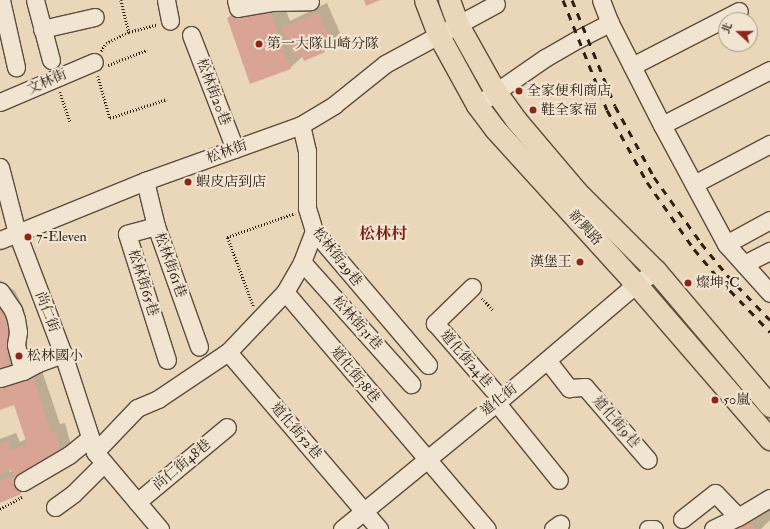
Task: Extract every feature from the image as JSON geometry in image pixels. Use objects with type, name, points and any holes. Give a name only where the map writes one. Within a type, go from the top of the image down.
[{"type":"main road","name":"新興路","points":[[425,0],[439,36],[477,105],[495,129],[636,284],[770,439]]},
{"type":"main road","name":"新興路","points":[[449,0],[458,25],[495,91],[516,120],[577,192],[656,271],[770,406]]},
{"type":"street","points":[[1,0],[16,68]]},
{"type":"street","points":[[35,0],[51,60]]},
{"type":"street","points":[[166,0],[170,21]]},
{"type":"street","points":[[237,4],[293,1],[310,2]]},
{"type":"street","points":[[603,1],[610,23],[662,126],[726,244],[770,293]]},
{"type":"street","name":"松林街","points":[[0,240],[145,181],[301,125],[334,104],[385,64],[496,4]]},
{"type":"street","points":[[632,66],[739,11]]},
{"type":"street","points":[[42,29],[95,16]]},
{"type":"street","points":[[477,105],[495,91],[578,39],[610,23]]},
{"type":"street","name":"松林街20巷","points":[[191,35],[236,149]]},
{"type":"street","name":"文林街","points":[[0,102],[56,78],[95,66]]},
{"type":"street","points":[[662,126],[770,70]]},
{"type":"street","name":"松林街29巷","points":[[301,125],[307,151],[307,208],[314,231],[428,365]]},
{"type":"street","points":[[694,184],[770,144]]},
{"type":"street","name":"尚仁街","points":[[0,167],[17,233],[63,354],[96,451],[160,529]]},
{"type":"street","name":"松林街61巷","points":[[145,181],[156,226],[199,348]]},
{"type":"street","points":[[726,244],[770,220]]},
{"type":"street","name":"松林街65巷","points":[[156,226],[127,234],[168,360]]},
{"type":"street","points":[[55,506],[73,494],[96,451],[137,408],[158,399],[228,352],[285,292],[302,262],[314,231]]},
{"type":"street","points":[[744,264],[770,251]]},
{"type":"street","name":"松林街31巷","points":[[302,262],[411,384]]},
{"type":"street","name":"道化街","points":[[342,529],[547,360],[636,284],[656,271]]},
{"type":"street","name":"道化街24巷","points":[[472,287],[435,324],[498,400]]},
{"type":"street","points":[[0,291],[13,310],[16,319],[18,332],[16,345],[23,371]]},
{"type":"street","name":"道化街38巷","points":[[285,292],[487,529]]},
{"type":"street","name":"道化街52巷","points":[[228,352],[379,529]]},
{"type":"street","points":[[0,378],[23,371],[38,363],[63,354]]},
{"type":"street","name":"道化街9巷","points":[[547,360],[569,388],[585,387],[648,460]]},
{"type":"street","points":[[498,400],[559,480]]},
{"type":"street","name":"尚仁街48巷","points":[[138,502],[227,427]]},
{"type":"street","points":[[23,482],[69,456],[96,451]]},
{"type":"street","points":[[682,520],[715,493],[738,517]]},
{"type":"street","points":[[713,529],[738,517],[770,498]]},
{"type":"street","points":[[648,529],[654,529]]},
{"type":"path","points":[[122,0],[129,32]]},
{"type":"path","points":[[167,99],[110,118],[95,66],[106,43],[129,32],[170,21]]},
{"type":"path","points":[[95,66],[147,50]]},
{"type":"path","points":[[56,78],[70,121]]},
{"type":"path","points":[[258,320],[227,237],[307,208]]},
{"type":"building","points":[[364,0],[380,0],[366,6]]},
{"type":"building","name":"第一大隊山崎分隊","points":[[268,4],[291,69],[250,84],[227,18]]},
{"type":"building","points":[[318,12],[332,43],[323,47],[325,52],[304,61],[301,54],[294,57],[281,28]]},
{"type":"building","points":[[0,294],[6,299],[15,353],[6,355],[12,376],[31,370],[51,433],[56,432],[62,455],[14,476],[11,470],[0,474],[0,444],[7,441],[11,450],[27,444],[14,405],[0,410]]},
{"type":"building","points":[[14,476],[21,494],[0,503],[0,478],[1,481]]},
{"type":"building","points":[[745,516],[756,529],[730,529]]},
{"type":"railway","points":[[563,0],[607,110],[647,182],[694,249],[720,280],[770,332]]},
{"type":"railway","points":[[572,0],[615,106],[654,177],[701,243],[727,275],[770,320]]},
{"type":"place","name":"第一大隊山崎分隊","points":[[259,44]]},
{"type":"place","name":"全家便利商店","points":[[519,91]]},
{"type":"place","name":"鞋全家福","points":[[533,110]]},
{"type":"place","name":"蝦皮店到店","points":[[188,182]]},
{"type":"place","name":"7-Eleven","points":[[28,237]]},
{"type":"place","name":"漢堡王","points":[[580,262]]},
{"type":"place","name":"燦坤3C","points":[[688,283]]},
{"type":"place","name":"松林國小","points":[[19,356]]},
{"type":"place","name":"50嵐","points":[[715,400]]},
{"type":"district","name":"松林村","points":[[383,234]]}]
